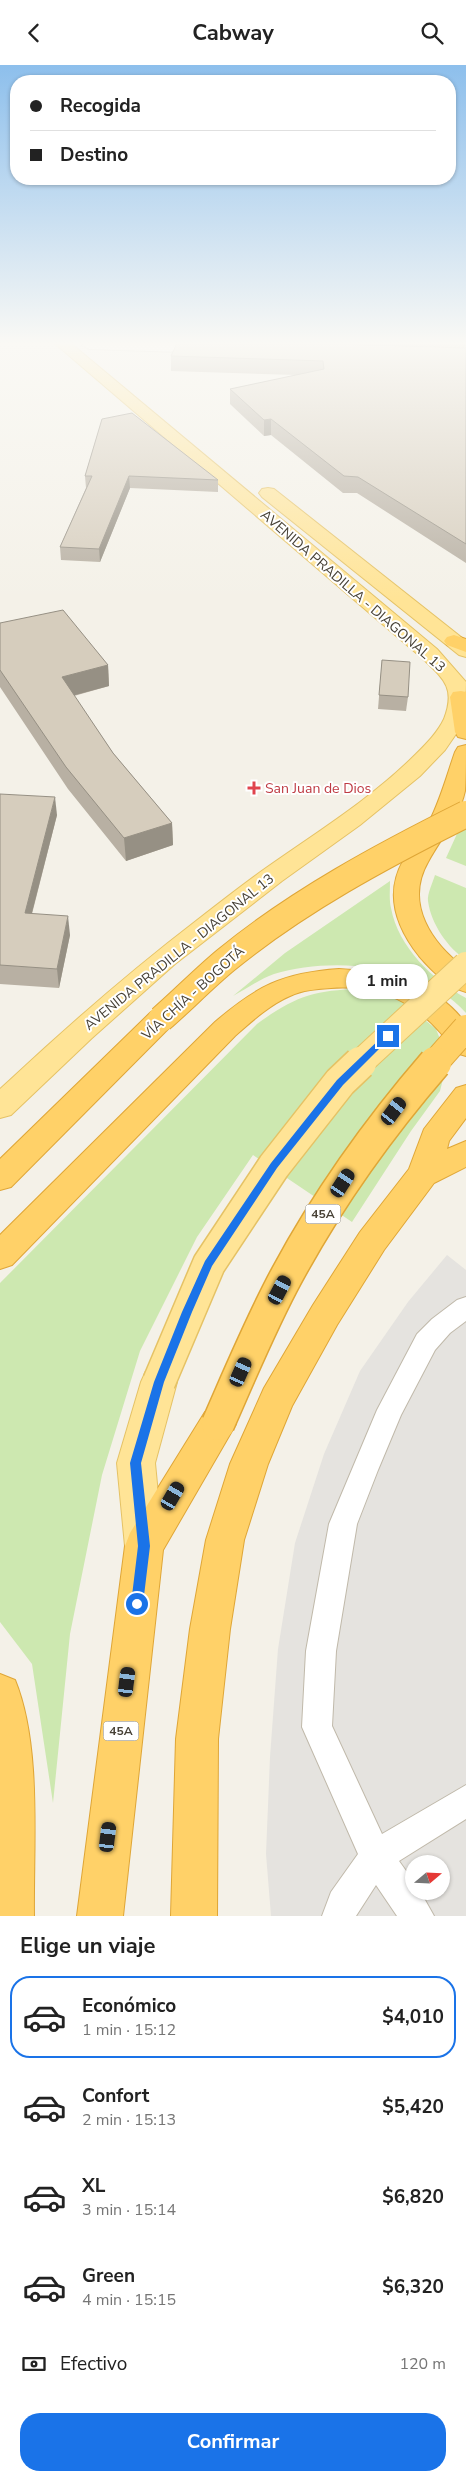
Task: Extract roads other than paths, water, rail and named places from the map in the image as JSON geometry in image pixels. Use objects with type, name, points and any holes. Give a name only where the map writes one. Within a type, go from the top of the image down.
[{"type":"highway","points":[[462,697],[466,731]]},
{"type":"highway","points":[[466,752],[442,822],[412,869],[406,891],[406,907],[413,927],[423,944],[452,973],[466,983]]},
{"type":"highway","name":"VÍA CHÍA - BOGOTÁ","points":[[0,1178],[161,1019],[226,961],[291,912],[366,867],[466,813]]},
{"type":"highway","points":[[0,1257],[146,1111],[223,1030],[276,991],[303,982],[335,977],[364,979],[392,985],[415,995],[437,1009],[453,1025],[466,1046]]},
{"type":"highway","name":"45A","points":[[100,1916],[144,1546],[218,1424],[264,1320],[312,1230],[363,1152],[415,1084],[466,1028]]},
{"type":"highway","points":[[194,1916],[196,1739],[210,1629],[225,1540],[250,1463],[277,1399],[330,1307],[372,1241],[423,1174],[435,1137],[466,1096]]},
{"type":"highway","points":[[423,1174],[466,1153]]},
{"type":"highway","points":[[0,1695],[12,1753],[11,1916]]},
{"type":"main road","name":"AVENIDA PRADILLA - DIAGONAL 13","points":[[0,1107],[71,1039],[165,959],[274,875],[351,823],[430,753],[446,735],[455,720],[462,697],[459,687],[452,677],[418,645],[161,427]]},
{"type":"main road","name":"AVENIDA PRADILLA - DIAGONAL 13","points":[[254,481],[462,646]]},
{"type":"main road","points":[[144,1546],[136,1463],[159,1382],[208,1264],[274,1166],[340,1082],[466,965]]},
{"type":"lane","points":[[417,1916],[376,1856],[317,1727],[321,1651],[343,1524],[390,1410],[426,1342],[447,1321],[466,1307]]},
{"type":"lane","points":[[339,1916],[343,1904],[376,1856],[466,1801]]},
{"type":"place","name":"San Juan de Dios","points":[[254,788]]}]
